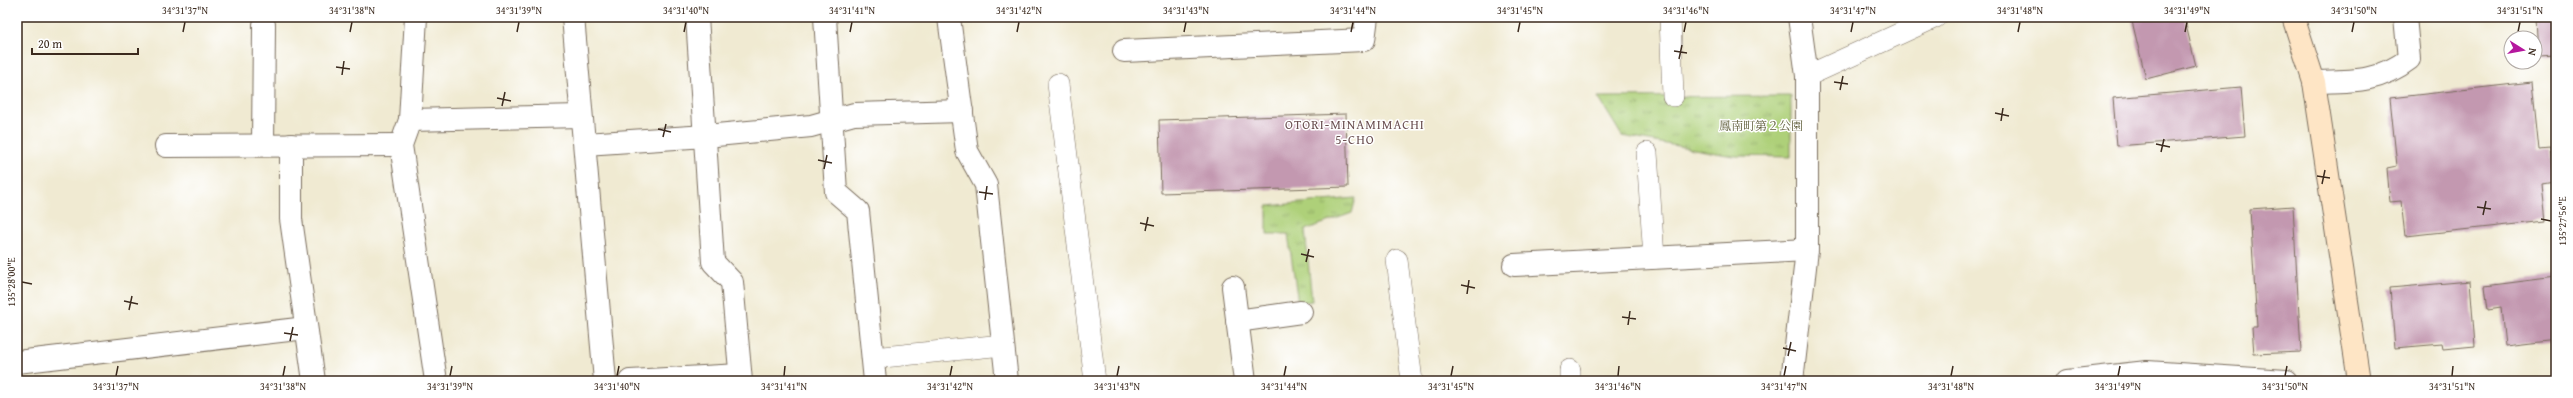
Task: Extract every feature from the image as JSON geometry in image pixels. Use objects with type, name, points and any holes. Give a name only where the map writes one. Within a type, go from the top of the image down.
[{"type":"street","points":[[416,17],[410,120],[401,145],[436,381]]},
{"type":"street","points":[[573,17],[605,381]]},
{"type":"street","points":[[630,381],[740,378],[732,282],[713,262],[698,17]]},
{"type":"street","points":[[826,17],[836,192],[858,211],[875,381]]},
{"type":"street","points":[[1124,51],[1364,40],[1367,17]]},
{"type":"street","points":[[1792,381],[1808,250],[1807,76],[1799,17]]},
{"type":"street","points":[[2293,17],[2314,82],[2359,381]]},
{"type":"street","points":[[2314,82],[2364,81],[2393,71],[2408,59],[2405,17]]},
{"type":"street","points":[[950,18],[967,151],[986,185],[1007,381]]},
{"type":"street","points":[[263,145],[264,25]]},
{"type":"street","points":[[584,144],[706,136],[811,126],[854,114],[962,111]]},
{"type":"street","points":[[410,120],[581,116]]},
{"type":"street","points":[[291,145],[291,219],[314,381]]},
{"type":"street","points":[[166,146],[401,145]]},
{"type":"street","points":[[1514,265],[1808,250]]},
{"type":"street","points":[[1233,287],[1245,381]]},
{"type":"street","points":[[1237,321],[1301,312]]},
{"type":"street","points":[[17,362],[306,328]]},
{"type":"street","points":[[2067,381],[2146,372],[2286,381]]},
{"type":"lane","points":[[1670,17],[1673,96]]},
{"type":"lane","points":[[1807,76],[1936,17]]},
{"type":"lane","points":[[1058,84],[1094,381]]},
{"type":"lane","points":[[1647,153],[1654,258]]},
{"type":"lane","points":[[1397,260],[1412,381]]},
{"type":"lane","points":[[873,358],[1003,345]]},
{"type":"green space","name":"鳳南町第２公園","points":[[1791,96],[1791,157],[1733,156],[1622,136],[1598,97]]},
{"type":"green space","points":[[1356,198],[1352,213],[1305,230],[1312,301],[1298,303],[1288,234],[1267,234],[1267,206]]},
{"type":"building","points":[[2131,17],[2184,17],[2196,66],[2146,79]]},
{"type":"building","points":[[2536,17],[2556,17],[2556,55],[2543,56],[2543,30],[2537,30]]},
{"type":"building","points":[[2532,82],[2539,150],[2551,149],[2554,182],[2542,184],[2546,221],[2405,236],[2401,201],[2390,202],[2387,168],[2397,166],[2390,98]]},
{"type":"building","points":[[2241,87],[2245,136],[2117,146],[2113,98]]},
{"type":"building","points":[[1346,114],[1348,187],[1161,193],[1159,120]]},
{"type":"building","points":[[2293,206],[2301,352],[2254,354],[2252,327],[2257,327],[2250,209]]},
{"type":"building","points":[[2556,277],[2556,340],[2505,346],[2501,308],[2488,310],[2485,286]]},
{"type":"building","points":[[2470,281],[2475,346],[2443,349],[2442,344],[2395,348],[2390,288]]},
{"type":"district","name":"OTORI-MINAMIMACHI 5-CHO","points":[[1355,132]]}]
